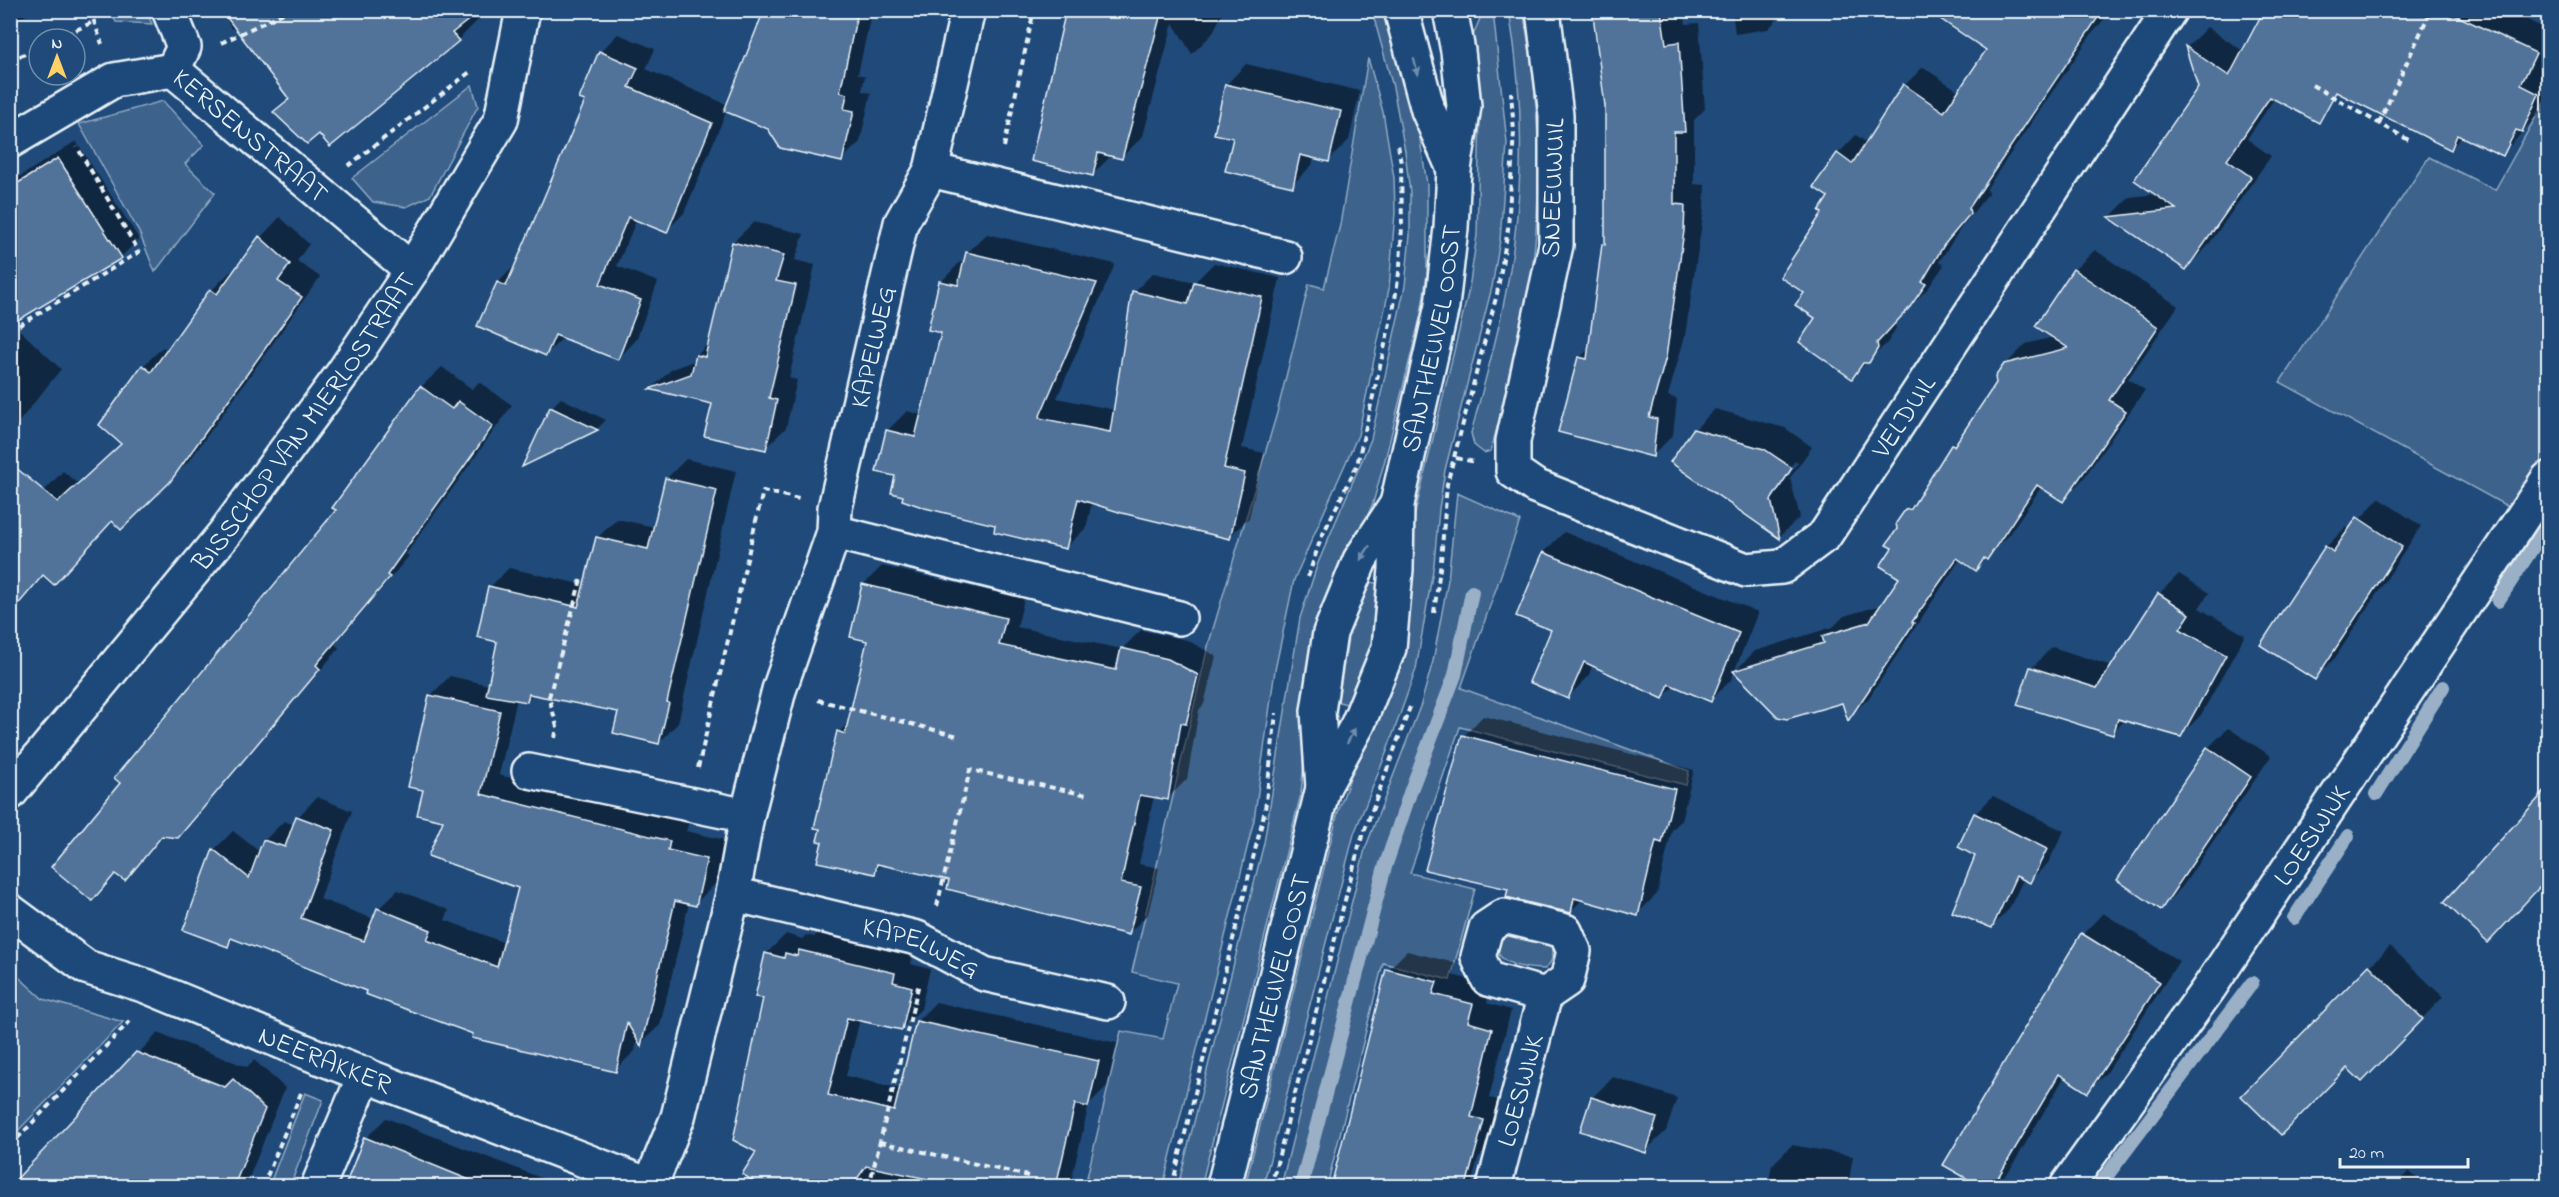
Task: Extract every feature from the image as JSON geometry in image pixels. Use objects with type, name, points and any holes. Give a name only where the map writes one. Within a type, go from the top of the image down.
[{"type":"street","points":[[169,10],[179,59]]},
{"type":"street","name":"BISSCHOP VAN MIERLOSTRAAT","points":[[10,793],[224,534],[343,372],[412,270],[501,120],[523,10]]},
{"type":"street","name":"KAPELWEG","points":[[650,1186],[678,1117],[733,894],[747,816],[779,690],[834,520],[901,223],[931,170],[968,10]]},
{"type":"street","name":"SANTHEUVEL OOST","points":[[1401,10],[1428,110],[1454,169]]},
{"type":"street","name":"SANTHEUVEL OOST","points":[[1224,1186],[1323,788],[1358,724],[1389,648],[1396,569],[1397,504],[1442,306],[1451,228],[1454,169],[1464,106],[1458,51],[1450,10]]},
{"type":"street","name":"SNEEUWUIL","points":[[1513,471],[1513,441],[1556,244],[1556,115],[1543,10]]},
{"type":"street","name":"VELDUIL","points":[[1513,471],[1535,486],[1746,570],[1782,567],[1825,535],[2170,10]]},
{"type":"street","name":"KERSENSTRAAT","points":[[10,141],[114,80],[179,59],[317,190],[412,270]]},
{"type":"street","points":[[931,170],[1285,257]]},
{"type":"street","name":"LOESWIJK","points":[[2067,1186],[2208,988],[2548,479]]},
{"type":"street","name":"SANTHEUVEL OOST","points":[[1323,788],[1318,711],[1330,633],[1360,560],[1397,504]]},
{"type":"street","points":[[834,520],[1179,618]]},
{"type":"street","points":[[539,773],[747,816]]},
{"type":"street","name":"KAPELWEG","points":[[733,894],[917,938],[984,974],[1108,1002]]},
{"type":"street","name":"NEERAKKER","points":[[10,911],[86,968],[146,986],[316,1056],[650,1186]]},
{"type":"street","name":"LOESWIJK","points":[[1494,1186],[1545,995]]},
{"type":"street","points":[[318,1186],[365,1074]]},
{"type":"path","points":[[179,59],[216,45],[290,10]]},
{"type":"path","points":[[995,186],[1034,10]]},
{"type":"path","points":[[2379,123],[2431,10]]},
{"type":"path","points":[[82,27],[95,21]]},
{"type":"path","points":[[10,61],[27,53]]},
{"type":"path","points":[[317,190],[472,70]]},
{"type":"path","points":[[2312,85],[2412,142]]},
{"type":"path","points":[[10,331],[139,252],[57,114]]},
{"type":"path","points":[[690,804],[763,490],[834,520]]},
{"type":"path","points":[[539,773],[557,727],[549,697],[580,579]]},
{"type":"path","points":[[779,690],[958,736]]},
{"type":"path","points":[[869,1186],[970,770],[1087,795]]},
{"type":"path","points":[[10,1146],[130,1021],[146,986]]},
{"type":"path","points":[[263,1186],[316,1056]]},
{"type":"path","points":[[880,1142],[1028,1176]]},
{"type":"shaded area","points":[[110,11],[146,11],[152,24],[116,22]]},
{"type":"shaded area","points":[[1372,11],[1385,11],[1418,127],[1427,184],[1427,274],[1421,314],[1373,503],[1354,547],[1306,739],[1301,794],[1201,1186],[1178,1186],[1264,843],[1300,618],[1318,563],[1371,439],[1405,286],[1410,235],[1410,193],[1405,151],[1393,87]]},
{"type":"shaded area","points":[[1483,11],[1493,11],[1507,143],[1500,240],[1492,287],[1445,470],[1434,564],[1416,669],[1354,834],[1263,1186],[1245,1186],[1338,812],[1351,775],[1388,692],[1416,509],[1469,289],[1477,235],[1480,115],[1470,43]]},
{"type":"shaded area","points":[[1509,11],[1523,11],[1534,83],[1538,156],[1536,228],[1533,264],[1521,338],[1491,451],[1484,453],[1474,445],[1471,433],[1506,290],[1514,242],[1519,184],[1519,97]]},
{"type":"shaded area","points":[[1368,58],[1383,112],[1394,178],[1395,212],[1389,289],[1358,435],[1294,580],[1275,670],[1254,820],[1163,1186],[1085,1186],[1121,1031],[1163,1039],[1177,983],[1132,972],[1208,646],[1277,413],[1309,284],[1324,288],[1340,225]]},
{"type":"shaded area","points":[[472,85],[478,106],[430,196],[406,207],[373,202],[352,178]]},
{"type":"shaded area","points":[[2548,95],[2548,456],[2514,510],[2280,382],[2429,157],[2495,190]]},
{"type":"shaded area","points":[[163,101],[204,145],[185,164],[215,193],[155,272],[139,232],[79,124]]},
{"type":"shaded area","points":[[1457,493],[1520,521],[1461,688],[1689,771],[1686,785],[1460,727],[1410,873],[1475,889],[1450,980],[1383,963],[1327,1186],[1281,1186],[1365,849],[1421,704],[1433,661],[1448,580]]},
{"type":"shaded area","points":[[1362,580],[1388,586],[1357,707],[1332,700],[1337,667]]},
{"type":"shaded area","points":[[1505,933],[1552,944],[1553,955],[1550,963],[1545,969],[1508,962],[1501,957],[1498,951],[1499,943]]},
{"type":"shaded area","points":[[11,970],[43,999],[123,1022],[11,1138]]},
{"type":"shaded area","points":[[305,1093],[323,1100],[290,1186],[269,1186]]},
{"type":"building","points":[[221,10],[481,10],[452,33],[459,41],[330,147],[319,134],[307,144],[273,112],[289,99]]},
{"type":"building","points":[[764,10],[858,10],[840,92],[847,94],[844,109],[854,111],[842,162],[780,148],[768,129],[724,111]]},
{"type":"building","points":[[1066,10],[1162,10],[1122,159],[1098,153],[1093,176],[1031,161]]},
{"type":"building","points":[[1626,10],[1661,10],[1666,44],[1679,42],[1685,132],[1674,132],[1674,204],[1685,205],[1684,231],[1666,357],[1649,417],[1657,419],[1653,457],[1558,432],[1578,357],[1587,359],[1602,244],[1605,245],[1605,106],[1593,15]]},
{"type":"building","points":[[1927,10],[2103,10],[1969,208],[1970,214],[1944,245],[1922,282],[1926,284],[1910,307],[1877,343],[1878,348],[1869,363],[1863,363],[1852,379],[1799,342],[1815,318],[1795,305],[1804,293],[1780,277],[1822,213],[1819,211],[1828,197],[1813,187],[1837,153],[1852,164],[1903,84],[1944,112],[1986,50]]},
{"type":"building","points":[[2264,10],[2436,10],[2451,17],[2453,14],[2536,53],[2521,85],[2539,94],[2522,132],[2516,130],[2503,156],[2457,135],[2451,150],[2336,92],[2319,123],[2270,97],[2227,160],[2251,177],[2186,270],[2108,217],[2176,209],[2134,180],[2198,87],[2185,46],[2229,76]]},
{"type":"building","points":[[599,51],[638,68],[629,87],[712,123],[667,233],[628,217],[600,284],[641,300],[618,360],[555,335],[546,356],[477,326],[497,282],[506,286],[585,101],[579,99]]},
{"type":"building","points":[[1225,84],[1341,111],[1329,162],[1300,155],[1293,187],[1225,171],[1233,138],[1214,134]]},
{"type":"building","points":[[58,158],[122,258],[10,325],[10,188]]},
{"type":"building","points":[[259,236],[290,264],[278,281],[302,297],[170,482],[121,530],[112,521],[54,585],[43,575],[10,614],[10,463],[58,502],[121,444],[99,425],[142,365],[151,372],[210,289],[217,294]]},
{"type":"building","points":[[732,242],[784,255],[776,281],[796,285],[769,398],[777,400],[766,450],[704,436],[712,404],[649,389],[691,374],[696,355],[705,357]]},
{"type":"building","points":[[966,252],[1097,283],[1039,418],[1110,432],[1132,291],[1188,304],[1194,282],[1262,297],[1224,468],[1245,473],[1230,539],[1122,513],[1078,499],[1066,549],[994,532],[995,525],[925,508],[902,500],[903,496],[891,493],[895,476],[876,472],[886,430],[915,437],[941,333],[928,330],[939,281],[958,285]]},
{"type":"building","points":[[2073,269],[2158,327],[2109,400],[2126,411],[2063,502],[2037,485],[1987,560],[1984,558],[1976,571],[1957,558],[1912,622],[1914,623],[1848,721],[1842,703],[1787,719],[1778,717],[1733,671],[1824,643],[1822,636],[1869,622],[1899,578],[1880,566],[1892,548],[1886,545],[1897,529],[1896,523],[1905,510],[1911,509],[1951,445],[1954,446],[1996,383],[1995,377],[2004,364],[2068,348],[2035,326]]},
{"type":"building","points":[[420,386],[452,409],[458,401],[493,426],[387,575],[390,577],[316,665],[320,669],[178,838],[162,836],[125,881],[115,874],[92,901],[51,867],[120,783],[114,778],[336,510],[332,508]]},
{"type":"building","points":[[550,407],[598,430],[522,467]]},
{"type":"building","points":[[1693,429],[1764,449],[1792,468],[1771,500],[1780,539],[1670,462]]},
{"type":"building","points":[[665,478],[717,490],[659,744],[613,733],[618,712],[529,694],[527,702],[486,695],[497,642],[477,637],[488,586],[578,607],[596,537],[648,549]]},
{"type":"building","points":[[2357,517],[2402,547],[2315,680],[2260,645],[2325,546],[2333,552]]},
{"type":"building","points":[[1543,552],[1739,633],[1711,702],[1669,684],[1663,699],[1584,662],[1568,699],[1529,682],[1551,630],[1516,616]]},
{"type":"building","points":[[862,584],[1006,618],[999,645],[1116,670],[1121,648],[1168,659],[1198,675],[1186,724],[1181,723],[1168,800],[1140,795],[1121,883],[1141,887],[1129,935],[947,889],[949,880],[877,864],[875,874],[817,862],[822,842],[817,841],[820,829],[814,828],[837,731],[845,734],[867,641],[850,637]]},
{"type":"building","points":[[2158,593],[2190,614],[2180,629],[2226,655],[2181,737],[2118,719],[2113,735],[2017,705],[2030,667],[2097,688]]},
{"type":"building","points":[[429,695],[500,711],[481,794],[670,841],[668,850],[707,859],[696,906],[675,901],[641,1046],[627,1023],[616,1072],[472,1038],[473,1034],[365,994],[366,991],[231,938],[228,947],[183,930],[213,849],[249,878],[263,840],[285,847],[296,816],[334,830],[301,918],[364,941],[377,908],[431,930],[427,940],[497,967],[518,888],[428,856],[443,821],[417,815],[423,790],[408,787]]},
{"type":"building","points":[[1462,735],[1675,789],[1662,843],[1656,841],[1638,916],[1574,898],[1571,913],[1506,897],[1508,889],[1425,870]]},
{"type":"building","points":[[2207,747],[2251,777],[2161,910],[2117,880]]},
{"type":"building","points":[[2548,788],[2548,878],[2488,943],[2444,902]]},
{"type":"building","points":[[1974,813],[2047,849],[2030,883],[2016,876],[1992,928],[1952,912],[1975,856],[1958,847]]},
{"type":"building","points":[[2081,933],[2160,982],[2088,1093],[2059,1074],[1993,1186],[1980,1186],[1943,1165]]},
{"type":"building","points":[[799,950],[895,973],[893,982],[912,987],[902,1030],[847,1018],[828,1095],[894,1111],[916,1021],[1099,1061],[1088,1107],[1075,1104],[1056,1186],[961,1186],[866,1166],[852,1186],[761,1186],[742,1174],[756,1152],[733,1140],[763,998],[755,997],[765,953],[784,958],[785,953],[797,956]]},
{"type":"building","points":[[2369,965],[2423,1019],[2362,1082],[2347,1068],[2281,1135],[2241,1096]]},
{"type":"building","points":[[1386,969],[1437,982],[1433,994],[1473,1004],[1468,1022],[1492,1029],[1471,1117],[1484,1120],[1466,1186],[1331,1186]]},
{"type":"building","points":[[136,1052],[225,1087],[233,1079],[265,1109],[234,1186],[10,1186]]},
{"type":"building","points":[[1591,1097],[1657,1118],[1646,1153],[1580,1131]]},
{"type":"building","points":[[364,1137],[482,1185],[482,1186],[345,1186]]},
{"type":"waterway","points":[[2498,601],[2548,524]]},
{"type":"waterway","points":[[1301,1186],[1384,870],[1411,790],[1455,675],[1472,592]]},
{"type":"waterway","points":[[2376,794],[2443,687]]},
{"type":"waterway","points":[[2294,918],[2348,836]]},
{"type":"waterway","points":[[2099,1186],[2252,983]]}]
